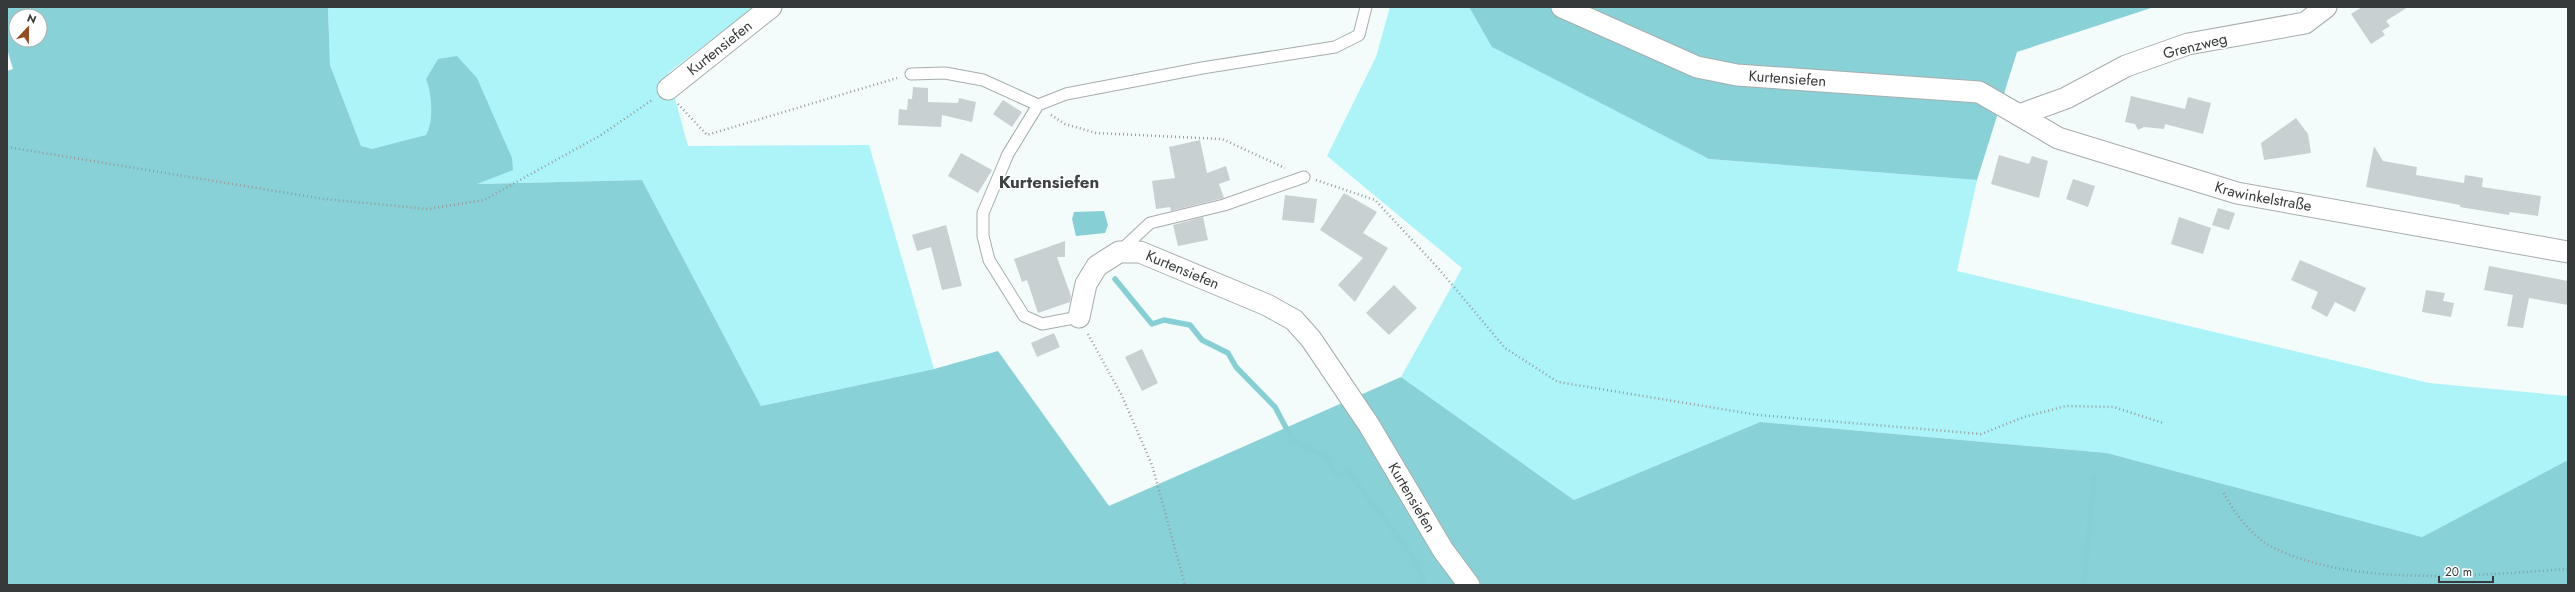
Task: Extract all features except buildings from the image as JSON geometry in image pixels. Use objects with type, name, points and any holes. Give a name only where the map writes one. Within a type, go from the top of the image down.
[{"type":"street","name":"Kurtensiefen","points":[[668,90],[771,7]]},
{"type":"street","name":"Kurtensiefen","points":[[1562,7],[1697,67],[1737,74],[1979,92],[2019,115]]},
{"type":"street","name":"Grenzweg","points":[[2019,115],[2066,98],[2126,66],[2188,44],[2305,23],[2326,7]]},
{"type":"street","name":"Krawinkelstraße","points":[[2019,115],[2058,138],[2237,194],[2568,252]]},
{"type":"street","name":"Kurtensiefen","points":[[1119,252],[1140,252],[1267,304],[1294,320],[1311,339],[1369,425],[1443,550],[1469,585]]},
{"type":"street","points":[[1079,317],[1086,284],[1097,266],[1119,252]]},
{"type":"lane","points":[[1079,317],[1042,324],[1024,316],[989,260],[983,236],[983,213],[1008,154],[1038,105],[1066,94],[1081,91],[1202,68],[1335,47],[1359,35],[1366,7]]},
{"type":"lane","points":[[911,74],[945,73],[983,80],[1038,105]]},
{"type":"lane","points":[[1119,252],[1150,223],[1224,204],[1304,177]]},
{"type":"path","points":[[7,147],[324,199],[428,209],[484,200],[601,135],[668,90],[685,114],[707,135],[730,130],[911,74]]},
{"type":"path","points":[[1038,105],[1065,124],[1096,133],[1222,139],[1304,177],[1360,193],[1375,200],[1438,268],[1505,348],[1558,382],[1758,415],[1981,434],[2024,417],[2066,406],[2114,407],[2163,423]]},
{"type":"path","points":[[1079,317],[1122,396],[1152,465],[1185,585]]},
{"type":"path","points":[[2224,493],[2242,521],[2272,548],[2320,565],[2416,577],[2568,569]]},
{"type":"shaded area","points":[[7,7],[328,7],[330,65],[361,146],[372,149],[426,135],[430,123],[431,99],[426,79],[438,59],[457,56],[477,78],[512,158],[513,170],[477,184],[642,180],[761,406],[934,369],[998,351],[1109,506],[1401,377],[1574,500],[1760,422],[2107,453],[2422,537],[2568,460],[2568,585],[7,585],[7,71],[13,69],[7,49]]},
{"type":"shaded area","points":[[328,7],[754,7],[668,73],[688,146],[869,145],[934,369],[761,406],[642,180],[475,184],[361,146],[330,65]]},
{"type":"shaded area","points":[[1390,7],[1469,7],[1493,47],[1709,159],[1977,180],[1957,271],[2429,383],[2568,396],[2568,460],[2422,537],[2107,453],[1760,422],[1574,500],[1401,377],[1462,268],[1327,156],[1376,57]]},
{"type":"shaded area","points":[[1469,7],[2154,7],[2017,52],[1977,180],[1709,159],[1492,47]]},
{"type":"shaded area","points":[[1104,211],[1108,225],[1105,233],[1076,236],[1072,219],[1074,212]]},
{"type":"waterway","points":[[1115,279],[1152,324],[1164,320],[1190,325],[1202,340],[1228,353],[1236,367],[1275,407],[1292,439],[1329,459],[1333,472],[1341,475],[1348,470],[1356,483],[1391,527],[1412,558],[1420,572],[1424,585]]},
{"type":"waterway","points":[[2084,585],[2094,477]]},
{"type":"district","name":"Kurtensiefen","points":[[1049,182]]}]
